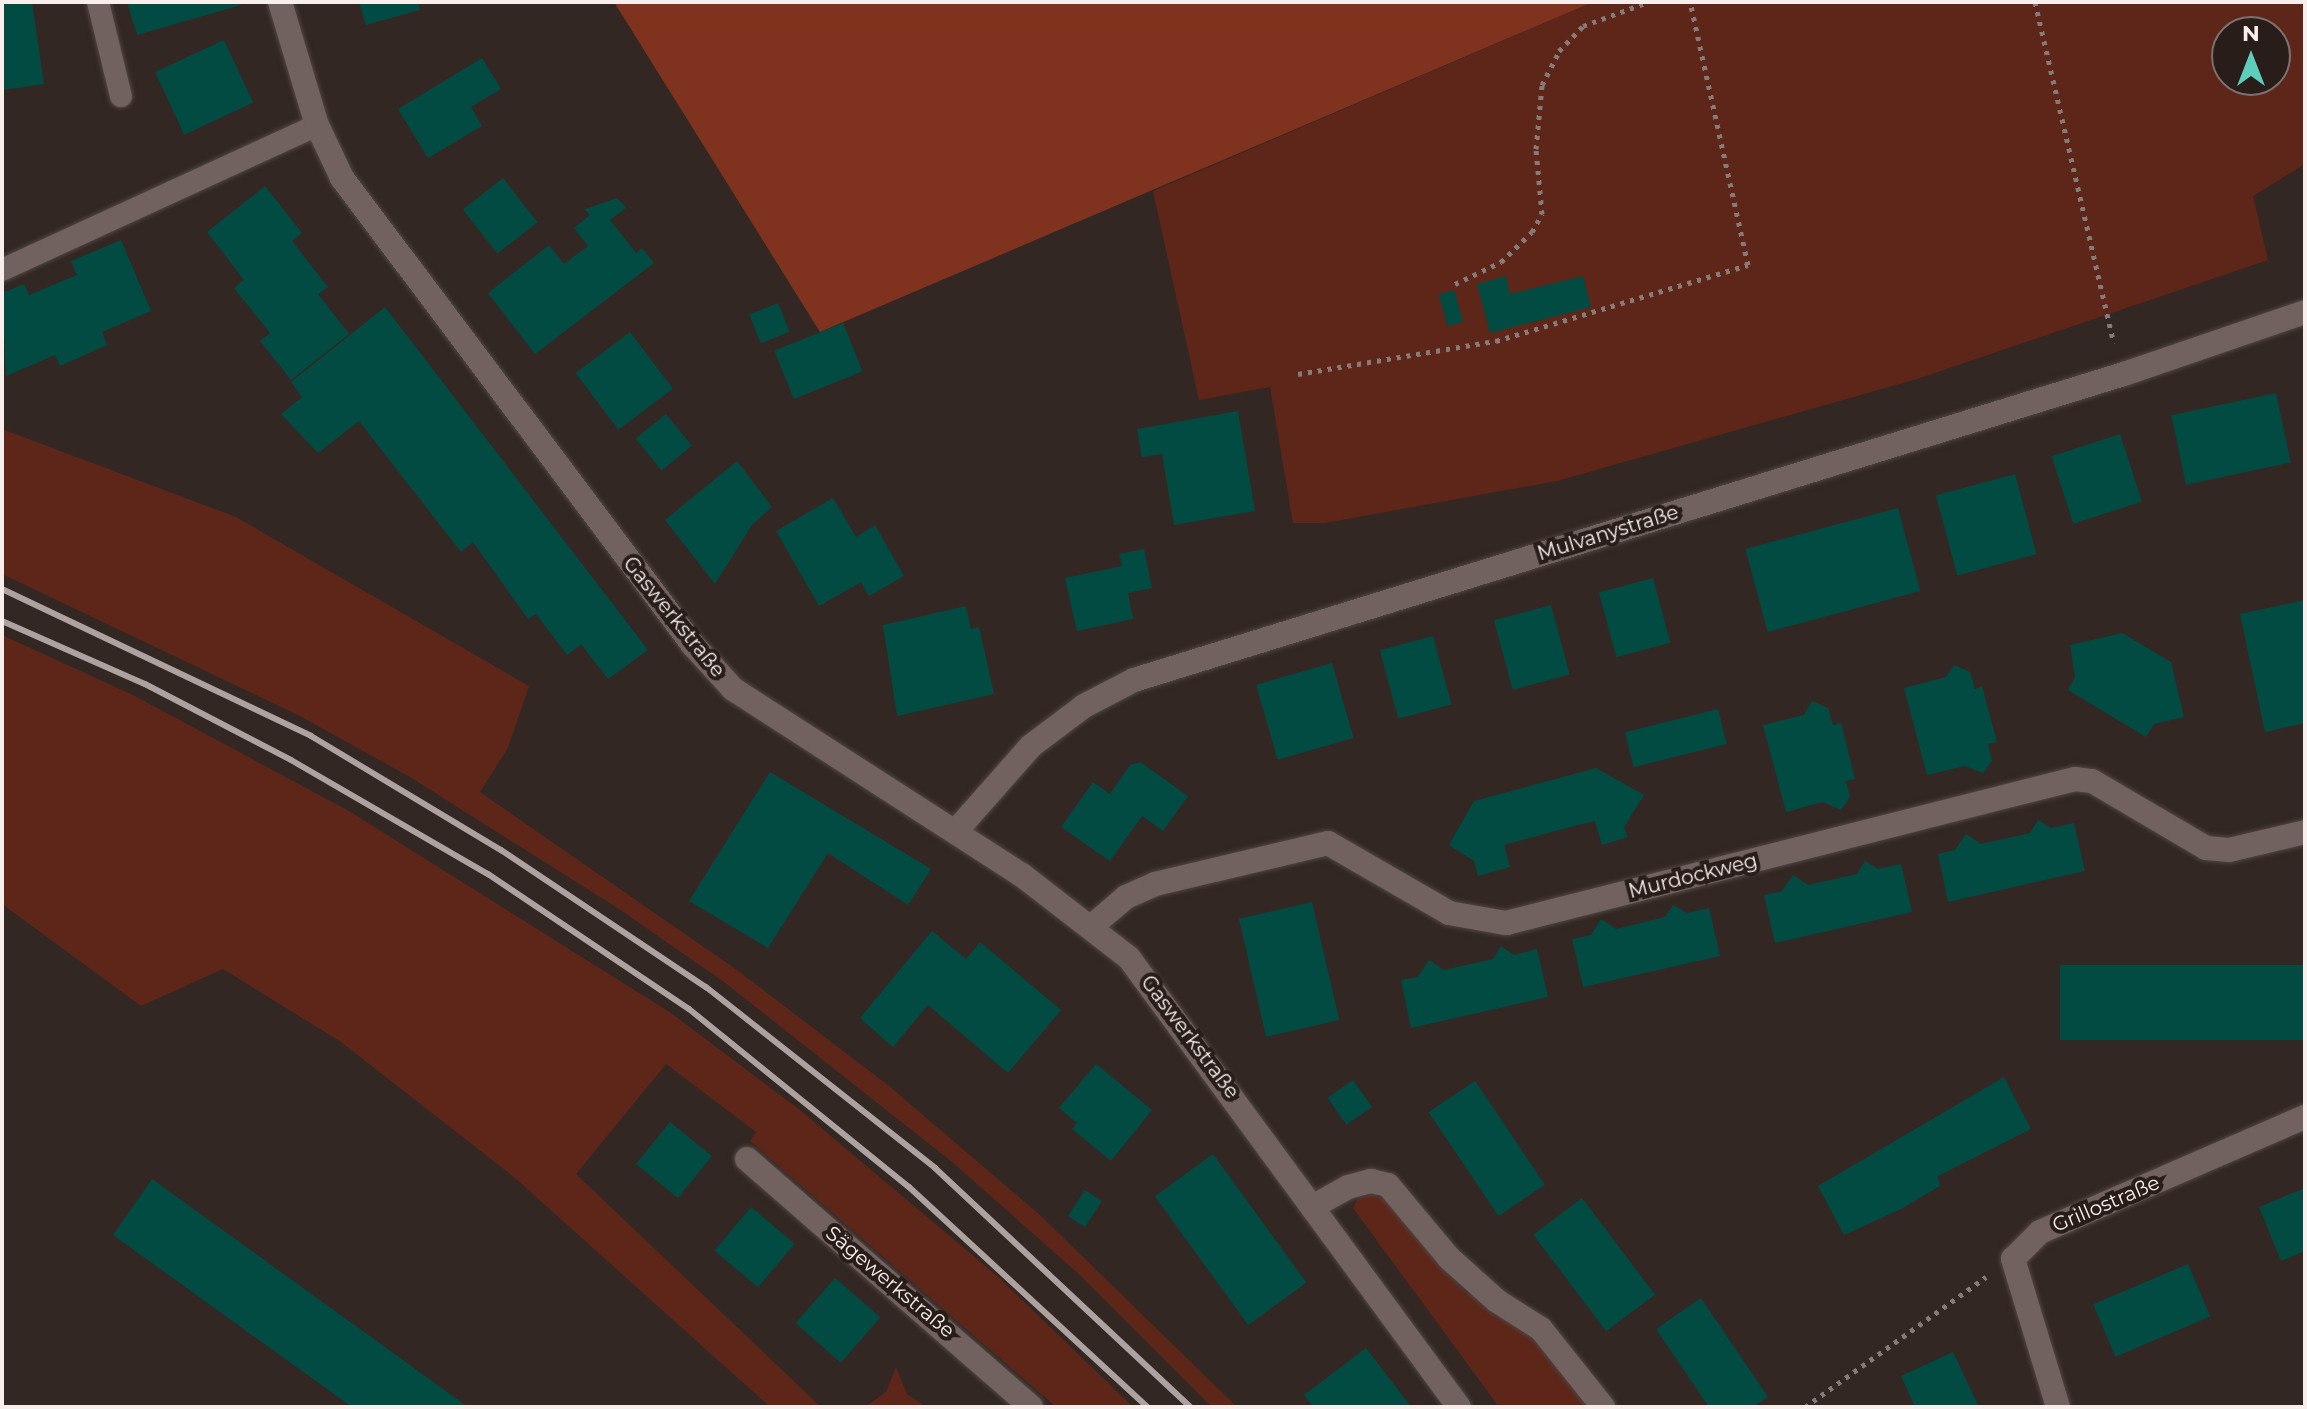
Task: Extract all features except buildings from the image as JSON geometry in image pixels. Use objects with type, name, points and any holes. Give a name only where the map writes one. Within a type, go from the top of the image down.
[{"type":"street","name":"Gaswerkstraße","points":[[280,2],[317,125],[342,178],[693,645],[733,689],[956,831],[1092,926],[1158,989],[1459,1407]]},
{"type":"street","name":"Mulvanystraße","points":[[956,831],[1031,746],[1084,706],[1134,680],[2124,374],[2305,312]]},
{"type":"street","name":"Murdockweg","points":[[1092,926],[1126,897],[1155,884],[1328,843],[1449,913],[1506,923],[2075,779],[2092,781],[2206,848],[2229,850],[2305,832]]},
{"type":"street","name":"Grillostraße","points":[[2013,1259],[2040,1232],[2305,1117]]},
{"type":"street","name":"Sägewerkstraße","points":[[747,1159],[1031,1407]]},
{"type":"street","points":[[1314,1206],[1348,1187],[1388,1185],[1449,1258],[1497,1301],[1541,1329],[1603,1407]]},
{"type":"street","points":[[2013,1259],[2058,1407]]},
{"type":"lane","points":[[98,2],[121,96]]},
{"type":"lane","points":[[2,270],[317,125]]},
{"type":"path","points":[[1455,284],[1501,262],[1532,232],[1542,214],[1536,149],[1542,85],[1559,51],[1583,26],[1648,2]]},
{"type":"path","points":[[1298,374],[1496,341],[1748,265],[1690,2]]},
{"type":"path","points":[[2035,2],[2104,315],[2124,374]]},
{"type":"path","points":[[1805,1407],[2013,1259]]},
{"type":"shaded area","points":[[614,2],[1593,2],[820,332]]},
{"type":"shaded area","points":[[1593,2],[2305,2],[2305,164],[2253,196],[2268,260],[1917,379],[1557,481],[1325,523],[1293,523],[1270,387],[1199,400],[1153,191]]},
{"type":"shaded area","points":[[2,429],[236,517],[529,686],[508,748],[480,792],[737,970],[889,1086],[1040,1215],[1237,1407],[1212,1407],[1081,1276],[952,1162],[724,982],[619,909],[410,777],[298,715],[2,574]]},
{"type":"shaded area","points":[[2,635],[133,695],[349,811],[671,1013],[800,1110],[996,1275],[1133,1407],[1056,1407],[750,1141],[756,1132],[666,1064],[576,1174],[821,1407],[770,1407],[515,1178],[341,1042],[223,969],[141,1006],[2,904]]},
{"type":"shaded area","points":[[1372,1194],[1390,1201],[1462,1289],[1527,1331],[1587,1407],[1499,1407],[1353,1208],[1358,1198]]},
{"type":"shaded area","points":[[896,1367],[907,1394],[926,1407],[865,1407],[886,1392]]},
{"type":"railway","points":[[2,589],[311,736],[501,850],[706,987],[935,1168],[1190,1407]]},
{"type":"railway","points":[[2,621],[145,684],[291,760],[488,874],[689,1009],[909,1187],[1147,1407]]}]
